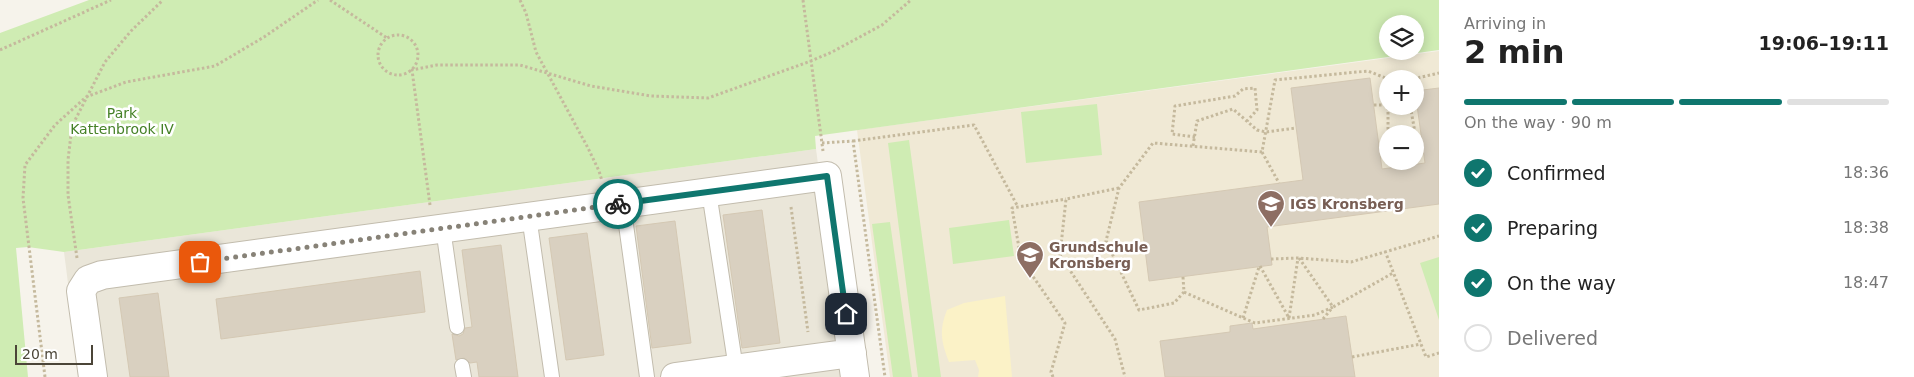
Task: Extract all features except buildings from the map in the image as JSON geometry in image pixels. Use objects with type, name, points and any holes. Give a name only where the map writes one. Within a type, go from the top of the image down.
[{"type":"street","points":[[94,377],[82,291],[88,280],[102,275],[827,176],[853,365],[811,358],[675,377]]},
{"type":"lane","points":[[709,192],[736,369]]},
{"type":"lane","points":[[616,204],[647,377]]},
{"type":"lane","points":[[529,216],[552,377]]},
{"type":"lane","points":[[438,229],[457,327]]},
{"type":"path","points":[[0,50],[111,0]]},
{"type":"path","points":[[88,280],[78,267],[68,186],[68,160],[72,126],[105,62],[131,31],[163,0]]},
{"type":"path","points":[[45,377],[23,198],[25,165],[55,124],[86,97],[126,82],[215,66],[264,37],[318,0]]},
{"type":"path","points":[[330,0],[387,38]]},
{"type":"path","points":[[520,0],[526,13],[536,52],[616,204]]},
{"type":"path","points":[[803,0],[827,176]]},
{"type":"path","points":[[438,229],[412,70],[418,55],[416,47],[411,40],[404,36],[387,38],[378,52],[379,60],[382,68],[396,75],[412,70],[437,65],[520,65],[591,86],[651,96],[708,98],[811,61],[882,26],[911,0]]},
{"type":"path","points":[[1279,183],[1262,152],[1276,80],[1368,71],[1379,75]]},
{"type":"path","points":[[1424,76],[1439,73]]},
{"type":"path","points":[[1195,137],[1172,134],[1175,106],[1236,96],[1243,89],[1255,88],[1258,110],[1247,122]]},
{"type":"path","points":[[1374,105],[1379,105]]},
{"type":"path","points":[[1194,146],[1198,121],[1233,109],[1257,130],[1266,132],[1296,128]]},
{"type":"path","points":[[853,141],[974,125],[1018,207]]},
{"type":"path","points":[[1183,277],[1184,292],[1174,303],[1139,310],[1106,240],[1119,188],[1153,143],[1262,152]]},
{"type":"path","points":[[788,181],[811,358]]},
{"type":"path","points":[[1052,377],[1051,372],[1065,323],[1021,258],[1012,208],[1119,188]]},
{"type":"path","points":[[1066,199],[1060,255],[1115,339],[1124,377]]},
{"type":"path","points":[[1271,259],[1298,258],[1350,262],[1439,236]]},
{"type":"path","points":[[1385,251],[1426,357],[1439,353]]},
{"type":"path","points":[[1298,258],[1332,307]]},
{"type":"path","points":[[1290,318],[1298,258]]},
{"type":"path","points":[[1243,318],[1260,266],[1290,318]]},
{"type":"path","points":[[1184,292],[1255,323],[1315,315],[1393,273]]},
{"type":"path","points":[[1323,319],[1332,307]]},
{"type":"path","points":[[1352,357],[1421,344]]},
{"type":"shaded area","points":[[1439,51],[1439,377],[890,377],[857,130],[1379,59],[1424,60],[1424,53]]},
{"type":"shaded area","points":[[816,149],[846,377],[80,377],[64,252]]},
{"type":"green space","name":"Park Kattenbrook IV","points":[[89,0],[1439,0],[1439,50],[1424,52],[1424,15],[1379,15],[1379,58],[815,136],[816,149],[64,252],[28,247],[16,248],[28,377],[0,377],[0,33]]},
{"type":"green space","points":[[1097,104],[1102,155],[1026,163],[1021,112]]},
{"type":"green space","points":[[909,140],[941,377],[918,377],[888,143]]},
{"type":"green space","points":[[1009,220],[1014,256],[953,264],[949,228]]},
{"type":"green space","points":[[890,222],[912,377],[893,377],[872,224]]},
{"type":"green space","points":[[1439,257],[1439,320],[1420,263]]},
{"type":"sand","points":[[1005,296],[1012,377],[978,377],[979,370],[975,360],[949,362],[942,336],[947,310],[964,303]]},
{"type":"way so far","points":[[200,262],[618,204]]},
{"type":"place","name":"IGS Kronsberg","points":[[1271,228]]},
{"type":"place","name":"Grundschule Kronsberg","points":[[1030,279]]},
{"type":"route","points":[[618,204],[827,176],[846,314]]}]
